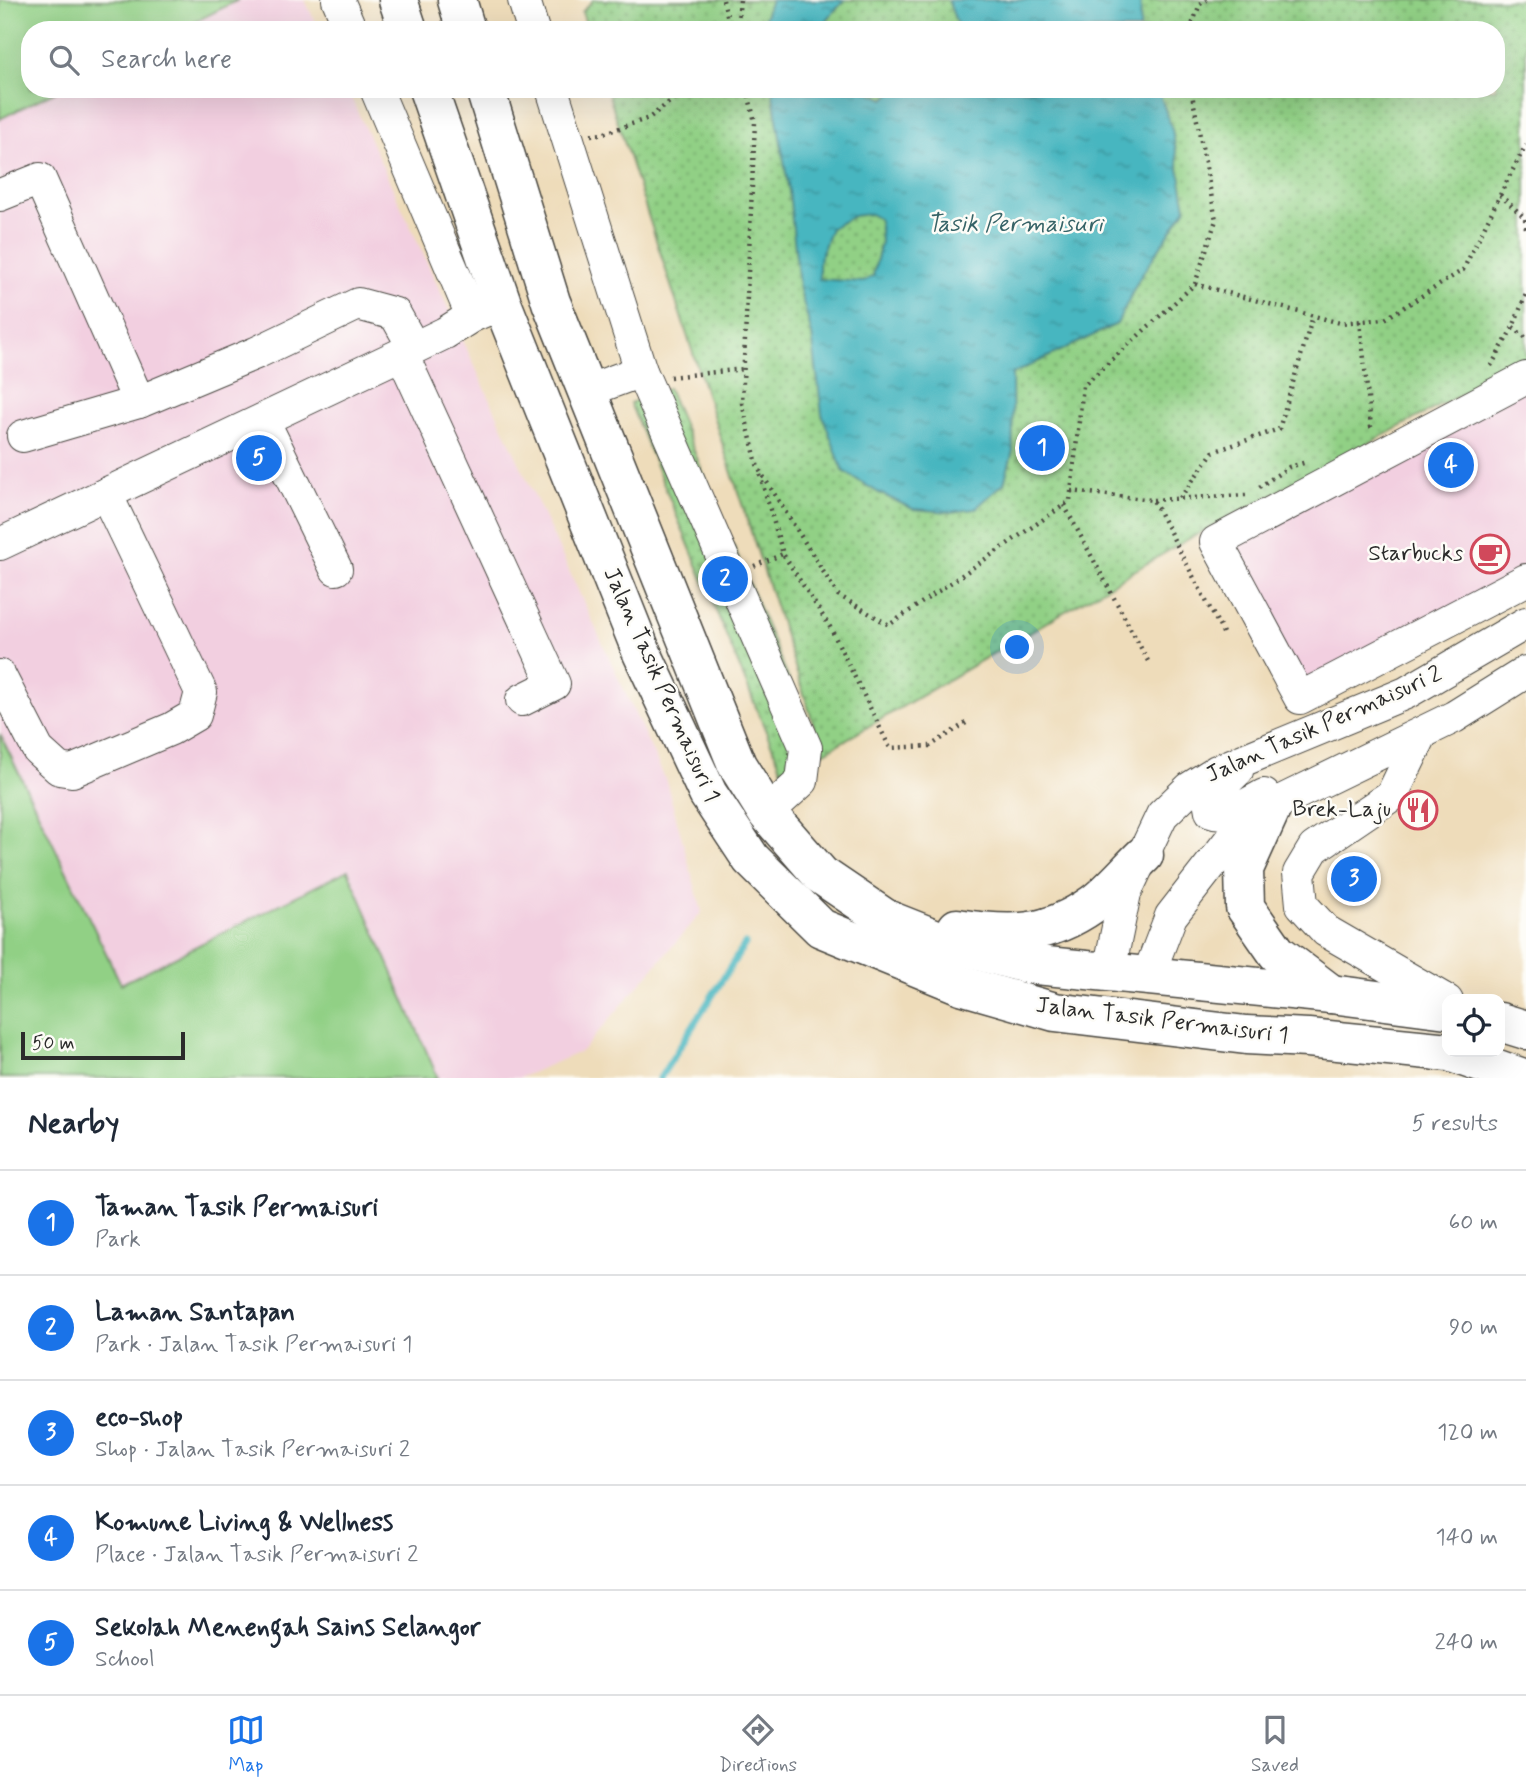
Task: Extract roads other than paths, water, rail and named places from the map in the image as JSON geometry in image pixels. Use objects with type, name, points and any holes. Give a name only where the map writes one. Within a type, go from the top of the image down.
[{"type":"main road","points":[[398,0],[405,21]]},
{"type":"main road","points":[[457,0],[463,21]]},
{"type":"main road","name":"Jalan Tasik Permaisuri 1","points":[[430,98],[487,310],[708,794],[751,859],[821,928],[961,985],[1055,1012],[1246,1035],[1308,1038],[1449,1052],[1510,1076]]},
{"type":"main road","name":"Jalan Tasik Permaisuri 1","points":[[488,98],[551,302],[737,765],[767,813],[821,875],[886,919],[944,942],[1026,964],[1128,979],[1331,994],[1442,1008]]},
{"type":"main road","points":[[625,611],[668,594]]},
{"type":"main road","points":[[1273,805],[1244,869],[1245,906],[1276,953],[1331,994]]},
{"type":"main road","points":[[886,919],[984,932],[1030,932],[1061,924],[1094,903],[1144,855]]},
{"type":"main road","points":[[961,985],[1008,985],[1098,995],[1128,979],[1152,1004],[1233,1014],[1308,1038]]},
{"type":"main road","points":[[1505,1024],[1526,1030]]},
{"type":"street","points":[[338,0],[347,21]]},
{"type":"street","points":[[524,0],[530,21]]},
{"type":"street","points":[[0,544],[446,333],[487,310],[381,98]]},
{"type":"street","points":[[555,98],[641,371],[806,748],[802,781],[767,813]]},
{"type":"street","points":[[0,195],[40,179],[139,402]]},
{"type":"street","points":[[23,436],[139,402],[256,353],[358,304],[395,314],[408,351],[554,684],[522,700]]},
{"type":"street","points":[[587,391],[641,371]]},
{"type":"street","points":[[1525,623],[1516,585],[1300,698],[1216,542],[1526,378]]},
{"type":"street","points":[[263,419],[336,569]]},
{"type":"street","points":[[0,676],[38,750],[59,769],[72,771],[171,729],[195,715],[201,692],[106,494]]},
{"type":"street","points":[[1477,605],[1497,640]]},
{"type":"street","name":"Jalan Tasik Permaisuri 2","points":[[1128,979],[1125,893],[1162,814],[1189,788],[1217,771],[1250,758],[1340,706],[1406,693],[1525,623]]},
{"type":"street","name":"Jalan Tasik Permaisuri 2","points":[[1128,979],[1171,916],[1245,821],[1454,718],[1526,671]]},
{"type":"street","points":[[1250,758],[1209,800],[1211,811],[1217,814],[1243,806],[1370,742],[1409,739],[1392,795],[1314,848],[1299,873],[1302,905],[1326,931],[1442,998]]},
{"type":"water","points":[[771,0],[845,0],[828,21],[763,21]]},
{"type":"water","points":[[948,0],[1141,0],[1140,21],[956,21]]},
{"type":"water","name":"Tasik Permaisuri","points":[[774,98],[1161,98],[1172,129],[1186,208],[1139,279],[1117,324],[1012,374],[1013,451],[1004,483],[975,509],[950,512],[913,509],[879,493],[843,471],[822,414],[812,335],[799,286],[789,191]],"holes":[[[870,214],[879,219],[881,242],[873,276],[863,282],[819,279],[819,261],[831,228],[853,216]]]},
{"type":"waterway","points":[[660,1078],[745,944]]},
{"type":"place","name":"Taman Tasik Permaisuri","points":[[1042,448]]},
{"type":"place","name":"Sekolah Menengah Sains Selangor","points":[[259,458]]},
{"type":"place","name":"Komune Living & Wellness","points":[[1451,465]]},
{"type":"place","name":"Starbucks","points":[[1490,554]]},
{"type":"place","name":"Laman Santapan","points":[[725,579]]},
{"type":"place","name":"Brek-Laju","points":[[1418,810]]},
{"type":"place","name":"eco-shop","points":[[1354,879]]}]
